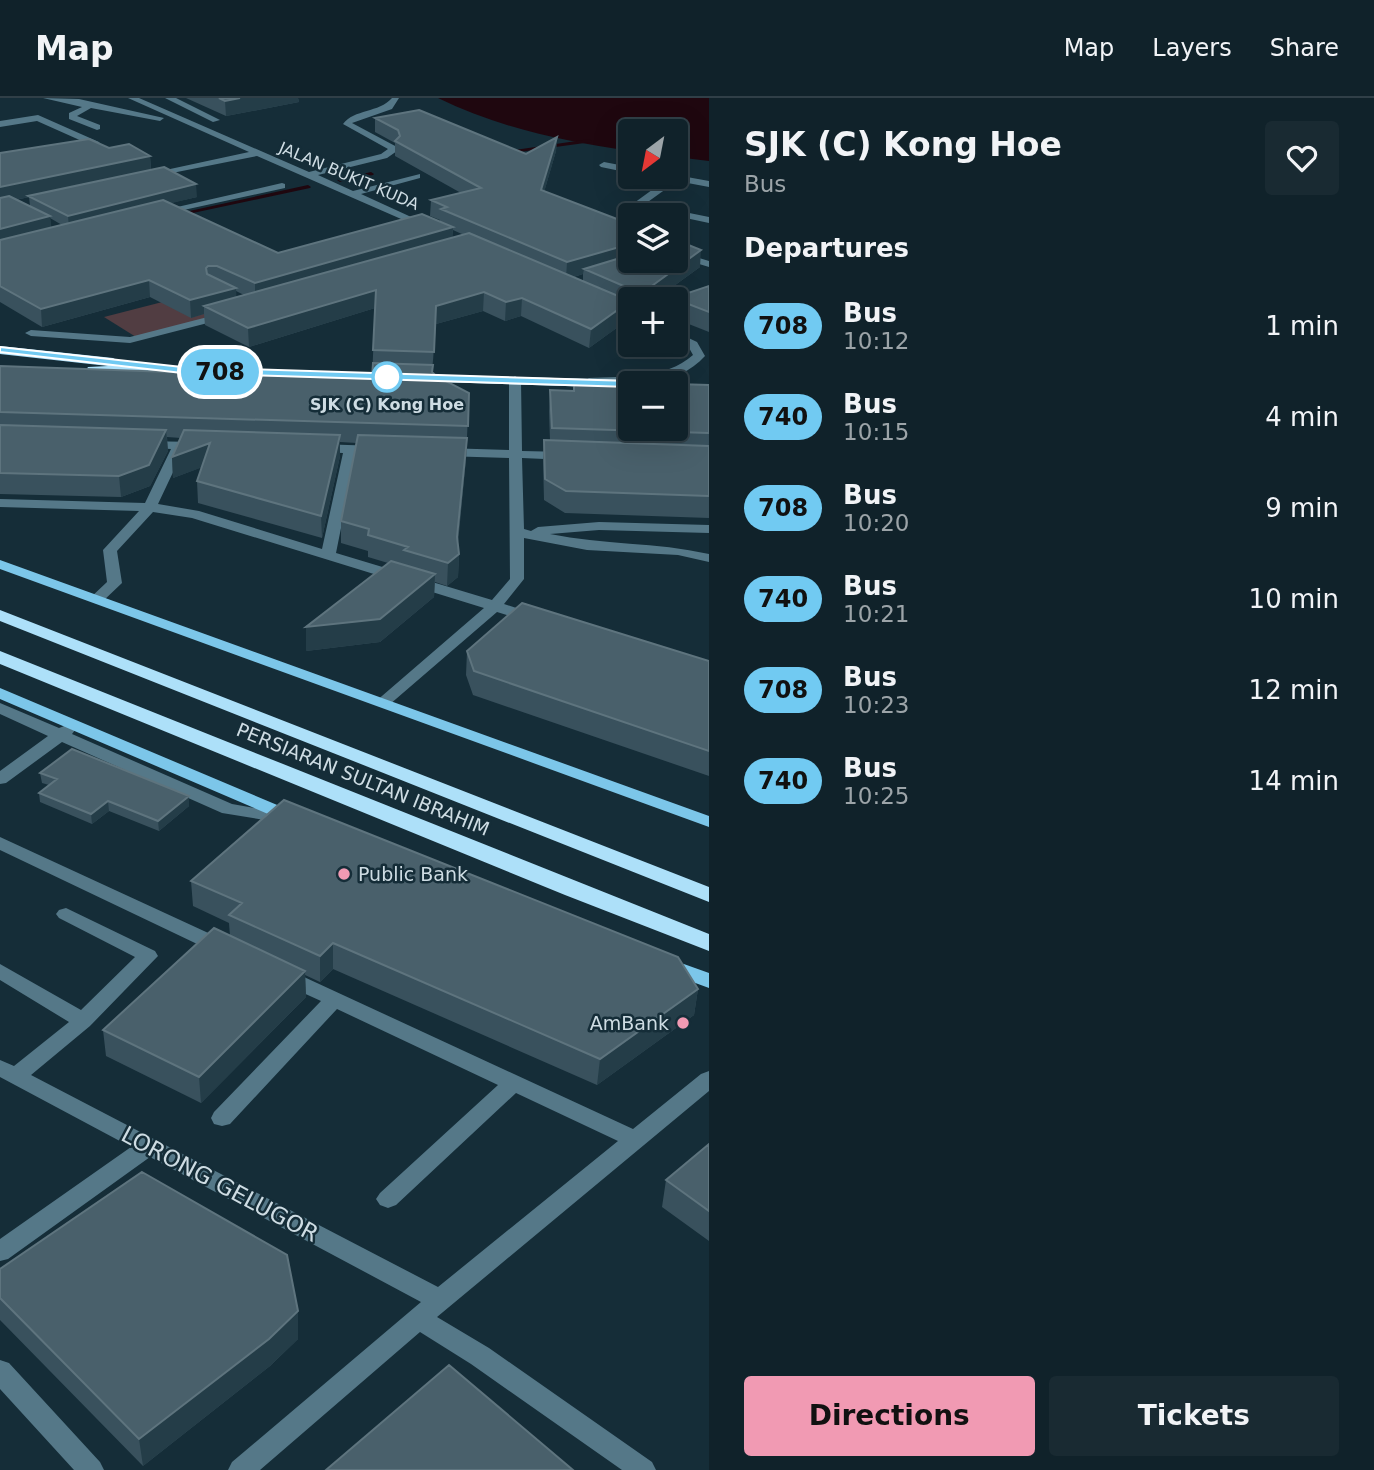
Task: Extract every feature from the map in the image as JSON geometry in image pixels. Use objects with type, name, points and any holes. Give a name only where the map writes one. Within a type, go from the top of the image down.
[{"type":"highway","points":[[0,350],[182,370]]},
{"type":"highway","points":[[42,370],[182,370],[618,384]]},
{"type":"highway","name":"PERSIARAN SULTAN IBRAHIM","points":[[0,615],[709,895]]},
{"type":"highway","name":"PERSIARAN SULTAN IBRAHIM","points":[[0,657],[709,943]]},
{"type":"main road","points":[[0,564],[709,822]]},
{"type":"main road","points":[[0,693],[67,730],[302,822]]},
{"type":"main road","points":[[644,956],[709,981]]},
{"type":"street","points":[[47,98],[185,122]]},
{"type":"street","name":"JALAN BUKIT KUDA","points":[[132,98],[435,230]]},
{"type":"street","points":[[169,98],[216,120]]},
{"type":"street","points":[[308,175],[384,156],[394,149],[347,124],[350,120],[389,107],[396,99]]},
{"type":"street","points":[[70,102],[115,100]]},
{"type":"street","points":[[89,106],[72,115],[74,119],[97,127]]},
{"type":"street","points":[[0,124],[38,118],[96,144]]},
{"type":"street","points":[[134,180],[257,153]]},
{"type":"street","points":[[604,165],[618,168]]},
{"type":"street","points":[[352,194],[416,176]]},
{"type":"street","points":[[688,180],[709,184]]},
{"type":"street","points":[[149,215],[282,186]]},
{"type":"street","points":[[657,189],[636,205],[709,220]]},
{"type":"street","points":[[688,258],[709,264]]},
{"type":"street","points":[[31,333],[130,340],[242,311]]},
{"type":"street","points":[[688,336],[709,342]]},
{"type":"street","points":[[582,382],[673,374],[690,366],[699,356],[693,344],[688,341]]},
{"type":"street","points":[[383,702],[495,606],[517,579],[515,380]]},
{"type":"street","points":[[124,443],[219,447]]},
{"type":"street","points":[[97,599],[115,583],[110,550],[150,508],[180,446]]},
{"type":"street","points":[[298,448],[392,450]]},
{"type":"street","points":[[328,557],[351,449]]},
{"type":"street","points":[[433,452],[585,456]]},
{"type":"street","points":[[0,503],[150,508],[194,514],[545,622]]},
{"type":"street","points":[[517,533],[599,526],[709,529]]},
{"type":"street","points":[[517,533],[587,546],[678,551],[709,558]]},
{"type":"street","points":[[0,708],[67,730]]},
{"type":"street","points":[[0,779],[67,730]]},
{"type":"street","points":[[0,843],[235,953]]},
{"type":"street","points":[[8,1072],[83,1021],[148,956],[66,914]]},
{"type":"street","points":[[260,965],[636,1140]]},
{"type":"street","points":[[0,971],[83,1021]]},
{"type":"street","points":[[222,1118],[334,1000]]},
{"type":"street","name":"LORONG GELUGOR","points":[[8,1072],[440,1300]]},
{"type":"street","points":[[241,1470],[420,1320],[440,1300],[709,1079]]},
{"type":"street","points":[[388,1199],[513,1083]]},
{"type":"street","points":[[0,1252],[149,1146]]},
{"type":"street","points":[[420,1320],[480,1356],[643,1470]]},
{"type":"street","points":[[0,1371],[91,1470]]},
{"type":"shaded area","points":[[438,98],[709,98],[709,161],[688,158],[688,119],[618,119],[618,149],[532,132],[484,118]]},
{"type":"shaded area","points":[[209,290],[243,308],[136,337],[104,317]]},
{"type":"building","points":[[219,98],[240,98],[225,101]]},
{"type":"building","points":[[419,110],[526,154],[557,137],[541,190],[618,219],[618,247],[567,262],[441,209],[447,207],[431,200],[481,188],[395,141],[400,136],[398,130],[375,118]]},
{"type":"building","points":[[89,139],[109,148],[129,144],[150,156],[0,187],[0,153]]},
{"type":"building","points":[[164,167],[196,184],[68,216],[28,196]]},
{"type":"building","points":[[9,196],[50,216],[0,229],[0,198]]},
{"type":"building","points":[[163,200],[278,253],[422,214],[453,227],[255,283],[217,266],[208,266],[207,274],[236,288],[190,300],[149,280],[41,309],[0,286],[0,240]]},
{"type":"building","points":[[469,233],[618,296],[618,310],[591,329],[522,298],[506,302],[484,292],[436,306],[434,352],[373,350],[376,290],[248,328],[204,306]]},
{"type":"building","points":[[688,245],[701,250],[688,260]]},
{"type":"building","points":[[618,259],[618,273],[670,273],[650,287],[626,287],[584,269]]},
{"type":"building","points":[[709,286],[709,312],[688,304],[688,293]]},
{"type":"building","points":[[373,363],[433,365],[432,372],[436,376],[469,393],[468,426],[0,412],[0,366],[372,379]]},
{"type":"building","points":[[574,381],[618,382],[618,430],[552,428],[550,390],[574,391]]},
{"type":"building","points":[[688,384],[709,385],[709,433],[688,432]]},
{"type":"building","points":[[0,425],[166,430],[149,465],[119,476],[0,473]]},
{"type":"building","points":[[184,430],[340,435],[321,516],[197,481],[210,443],[172,457]]},
{"type":"building","points":[[358,435],[467,438],[457,537],[459,554],[448,563],[404,550],[408,547],[368,535],[369,529],[341,521]]},
{"type":"building","points":[[544,440],[709,446],[709,496],[566,491],[545,479]]},
{"type":"building","points":[[391,561],[435,574],[380,619],[306,627]]},
{"type":"building","points":[[522,603],[709,661],[709,751],[474,671],[467,651]]},
{"type":"building","points":[[72,749],[189,796],[158,821],[108,801],[91,814],[39,793],[57,779],[40,773]]},
{"type":"building","points":[[284,800],[678,957],[698,989],[600,1059],[333,943],[320,956],[229,915],[242,903],[191,881]]},
{"type":"building","points":[[214,928],[305,971],[199,1077],[103,1030]]},
{"type":"building","points":[[709,1144],[709,1211],[666,1180]]},
{"type":"building","points":[[142,1172],[287,1255],[298,1311],[269,1339],[139,1439],[0,1298],[0,1269]]},
{"type":"building","points":[[449,1365],[573,1470],[326,1470]]},
{"type":"waterway","points":[[504,152],[590,141]]},
{"type":"waterway","points":[[340,180],[371,174]]},
{"type":"waterway","points":[[174,215],[308,187]]},
{"type":"bus line","name":"708","points":[[0,350],[182,370],[618,384]]},
{"type":"place","name":"SJK (C) Kong Hoe","points":[[387,377]]},
{"type":"place","name":"Public Bank","points":[[344,874]]},
{"type":"place","name":"AmBank","points":[[683,1023]]}]
